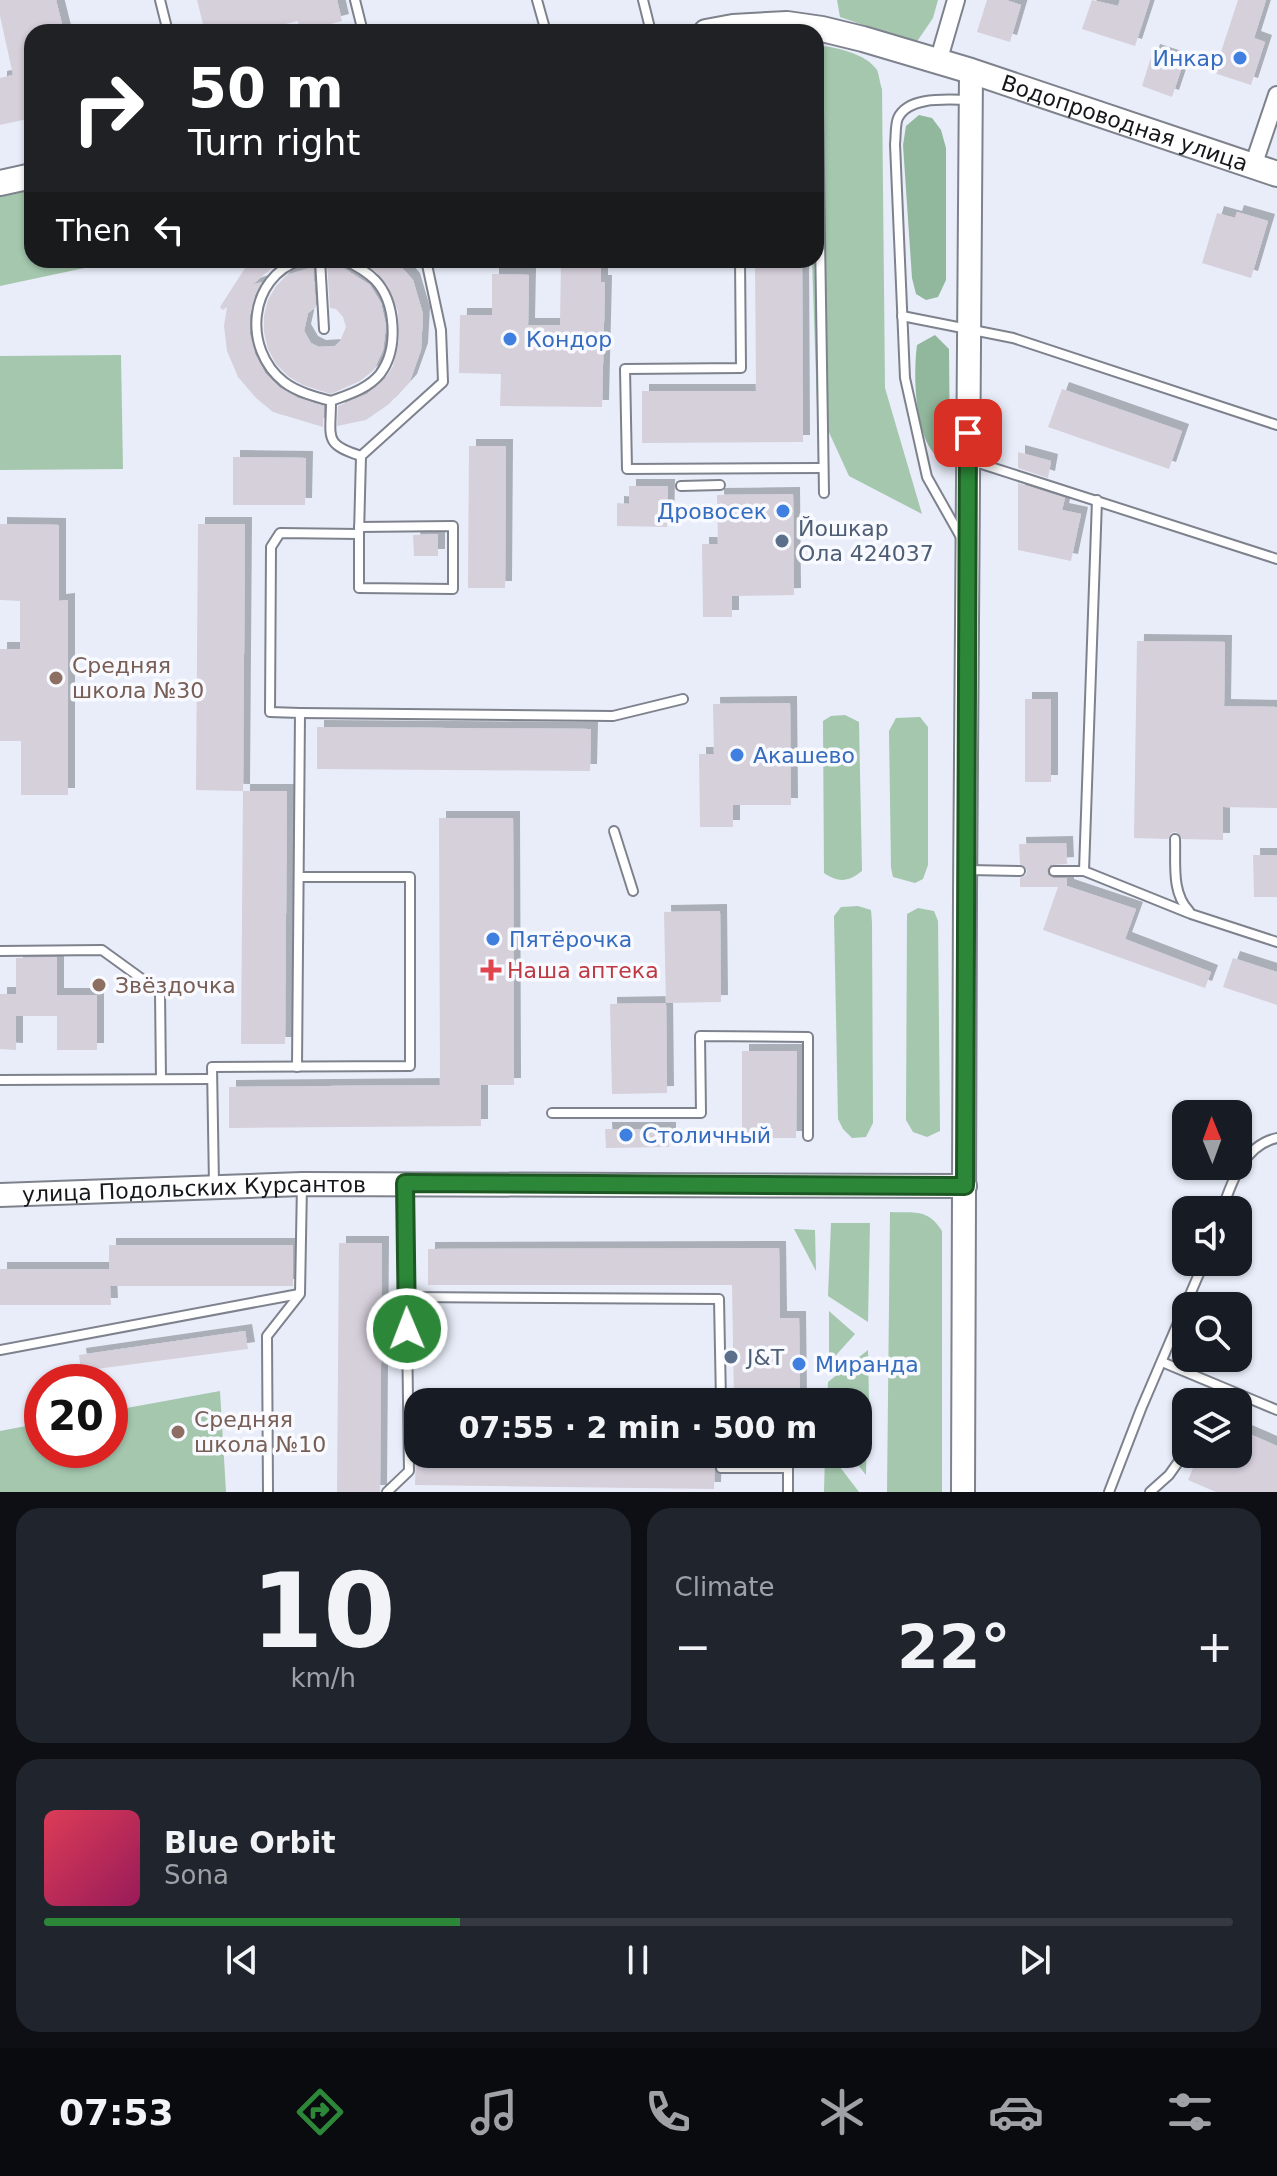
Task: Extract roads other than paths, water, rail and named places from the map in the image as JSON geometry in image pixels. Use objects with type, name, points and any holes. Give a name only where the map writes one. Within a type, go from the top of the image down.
[{"type":"main road","name":"Водопроводная улица","points":[[824,30],[971,71],[1277,174]]},
{"type":"main road","points":[[963,1492],[971,71]]},
{"type":"main road","points":[[0,183],[24,178]]},
{"type":"main road","name":"улица Подольских Курсантов","points":[[0,1195],[214,1186],[405,1183],[965,1186]]},
{"type":"street","points":[[938,62],[956,0]]},
{"type":"street","points":[[1253,166],[1277,95]]},
{"type":"lane","points":[[160,0],[166,24]]},
{"type":"lane","points":[[355,0],[361,24]]},
{"type":"lane","points":[[537,0],[544,24]]},
{"type":"lane","points":[[643,0],[649,24]]},
{"type":"lane","points":[[968,548],[927,477],[905,378],[895,144],[898,118],[909,107],[937,100],[971,100]]},
{"type":"lane","points":[[283,268],[264,291],[257,308],[256,329],[268,365],[285,383],[331,401],[360,390],[380,374],[390,351],[393,325],[388,301],[376,281],[360,268]]},
{"type":"lane","points":[[320,268],[324,329]]},
{"type":"lane","points":[[428,268],[441,330],[443,382],[361,456],[359,530],[359,588],[453,589],[453,526],[359,530],[280,533],[271,547],[270,712],[613,716],[683,699]]},
{"type":"lane","points":[[740,268],[741,368],[625,369],[627,469],[823,468]]},
{"type":"lane","points":[[820,268],[824,493]]},
{"type":"lane","points":[[902,316],[1013,338],[1277,425]]},
{"type":"lane","points":[[331,401],[331,439],[338,449],[361,456]]},
{"type":"lane","points":[[968,459],[1277,559]]},
{"type":"lane","points":[[681,486],[720,485]]},
{"type":"lane","points":[[1084,871],[1097,500]]},
{"type":"lane","points":[[297,1067],[300,713]]},
{"type":"lane","points":[[614,831],[633,891]]},
{"type":"lane","points":[[1175,839],[1176,883],[1181,902],[1191,914]]},
{"type":"lane","points":[[965,870],[1020,871]]},
{"type":"lane","points":[[1054,871],[1084,871],[1191,914],[1277,942]]},
{"type":"lane","points":[[214,1186],[212,1067],[410,1066],[410,877],[299,877]]},
{"type":"lane","points":[[0,951],[102,950],[160,992],[161,1079]]},
{"type":"lane","points":[[552,1113],[701,1113],[700,1036],[808,1037],[808,1136]]},
{"type":"lane","points":[[0,1080],[212,1079]]},
{"type":"lane","points":[[1227,1196],[1249,1154],[1263,1141],[1277,1138]]},
{"type":"lane","points":[[405,1183],[411,1388]]},
{"type":"lane","points":[[268,1492],[267,1336],[300,1294],[302,1184]]},
{"type":"lane","points":[[1109,1492],[1198,1276]]},
{"type":"lane","points":[[0,1350],[300,1294]]},
{"type":"lane","points":[[407,1297],[719,1299],[721,1388]]},
{"type":"lane","points":[[1162,1362],[1277,1410]]},
{"type":"lane","points":[[387,1492],[409,1468]]},
{"type":"lane","points":[[788,1468],[788,1492]]},
{"type":"lane","points":[[1150,1492],[1174,1468]]},
{"type":"place","name":"Инкар","points":[[1240,58]]},
{"type":"place","name":"Кондор","points":[[510,339]]},
{"type":"place","name":"Дровосек","points":[[783,511]]},
{"type":"place","name":"Йошкар Ола 424037","points":[[782,541]]},
{"type":"place","name":"Средняя школа №30","points":[[56,678]]},
{"type":"place","name":"Акашево","points":[[737,755]]},
{"type":"place","name":"Пятёрочка","points":[[493,939]]},
{"type":"place","name":"Наша аптека","points":[[491,970]]},
{"type":"place","name":"Звёздочка","points":[[99,985]]},
{"type":"place","name":"Столичный","points":[[626,1135]]},
{"type":"place","name":"J&T","points":[[731,1357]]},
{"type":"place","name":"Миранда","points":[[799,1364]]},
{"type":"place","name":"Средняя школа №10","points":[[178,1432]]}]
